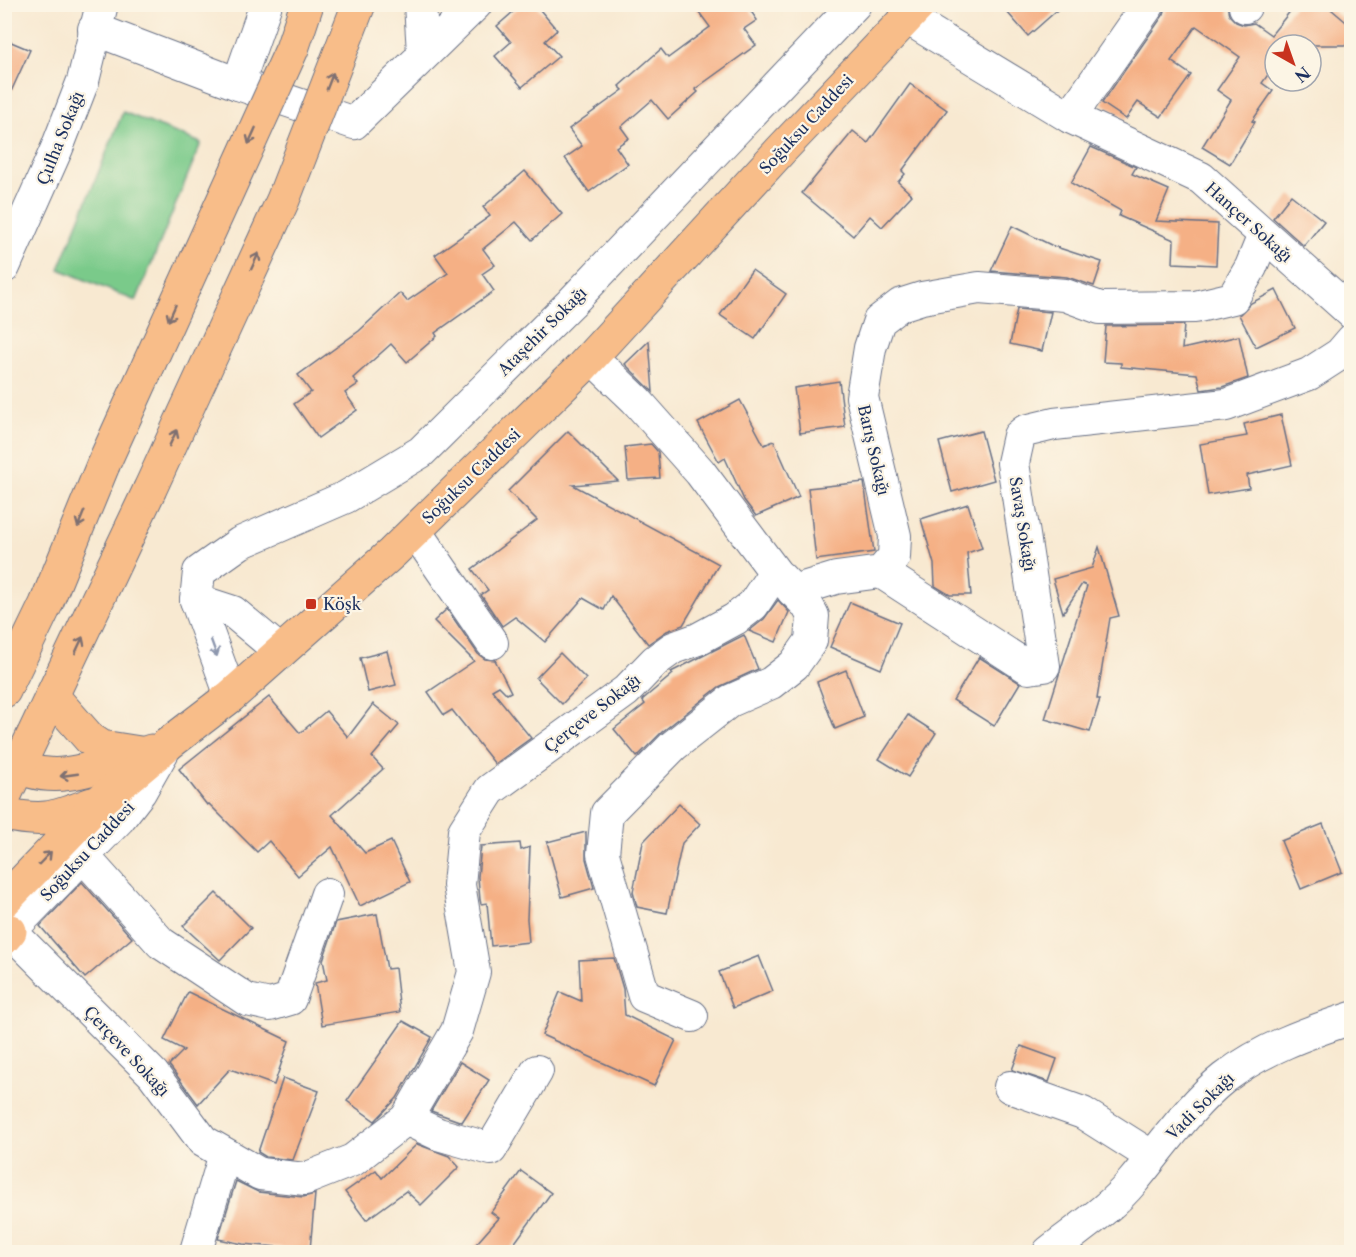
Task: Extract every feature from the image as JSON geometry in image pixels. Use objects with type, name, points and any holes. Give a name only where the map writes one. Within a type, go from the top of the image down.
[{"type":"main road","points":[[4,691],[46,604],[103,465],[291,49],[307,4]]},
{"type":"main road","points":[[4,797],[12,765],[53,698],[283,200],[359,4]]},
{"type":"main road","name":"Soğuksu Caddesi","points":[[156,749],[231,696],[415,531],[591,357],[781,150],[914,11]]},
{"type":"main road","points":[[53,698],[70,720],[102,747],[156,749]]},
{"type":"main road","points":[[12,765],[56,777],[78,774],[156,749]]},
{"type":"main road","points":[[6,923],[99,802],[156,749]]},
{"type":"main road","points":[[4,814],[26,819],[52,819],[99,802]]},
{"type":"street","points":[[238,84],[266,4]]},
{"type":"street","points":[[420,4],[423,53]]},
{"type":"street","points":[[98,17],[238,84],[354,123],[423,53],[476,4]]},
{"type":"street","name":"Ataşehir Sokağı","points":[[196,600],[199,572],[240,543],[346,497],[421,452],[571,303],[855,4]]},
{"type":"street","points":[[1070,117],[1149,4]]},
{"type":"street","name":"Hançer Sokağı","points":[[914,11],[1070,117],[1201,178],[1352,313]]},
{"type":"street","name":"Çulha Sokağı","points":[[4,267],[83,81],[98,17]]},
{"type":"street","name":"Barış Sokağı","points":[[881,572],[894,557],[895,536],[862,397],[870,348],[879,321],[900,305],[911,301],[979,288],[1065,295],[1100,308],[1195,307],[1233,298],[1251,267],[1264,235]]},
{"type":"street","name":"Savaş Sokağı","points":[[881,572],[1029,668],[1044,666],[1013,463],[1018,436],[1025,431],[1054,424],[1226,405],[1309,374],[1340,354],[1352,340]]},
{"type":"street","points":[[591,357],[636,400],[700,472],[784,581],[807,605],[813,616],[811,641],[794,665],[771,683],[730,701],[673,746],[607,813],[603,854],[644,996],[692,1016]]},
{"type":"street","points":[[415,531],[492,643]]},
{"type":"street","points":[[784,581],[836,578],[881,572]]},
{"type":"street","name":"Çerçeve Sokağı","points":[[6,923],[153,1074],[203,1141],[260,1174],[305,1179],[353,1160],[406,1119],[457,1031],[474,972],[459,885],[464,831],[490,790],[626,691],[655,661],[673,648],[699,639],[735,619],[784,581]]},
{"type":"street","points":[[196,600],[233,612],[281,652]]},
{"type":"street","points":[[196,600],[231,696]]},
{"type":"street","name":"Soğuksu Caddesi","points":[[6,923],[84,857],[140,792],[156,749]]},
{"type":"street","points":[[84,857],[161,943],[247,1000],[270,1005],[290,999],[327,894]]},
{"type":"street","name":"Vadi Sokağı","points":[[1049,1252],[1119,1196],[1151,1156],[1221,1080],[1247,1062],[1297,1037],[1352,1018]]},
{"type":"street","points":[[406,1119],[438,1134],[491,1149],[537,1071]]},
{"type":"street","points":[[1010,1087],[1083,1113],[1151,1156]]},
{"type":"street","points":[[196,1251],[225,1154]]},
{"type":"green space","points":[[123,112],[201,143],[136,301],[59,269]]},
{"type":"building","points":[[522,4],[535,4],[557,30],[545,41],[559,56],[522,87],[495,56],[511,42],[497,26]]},
{"type":"building","points":[[693,4],[746,4],[757,20],[744,29],[756,45],[695,89],[698,92],[668,119],[652,100],[621,127],[629,138],[616,147],[628,164],[589,192],[565,158],[582,146],[569,129],[623,90],[619,86],[661,49],[668,58],[710,27]]},
{"type":"building","points":[[1000,4],[1064,4],[1028,36]]},
{"type":"building","points":[[1167,4],[1227,4],[1229,15],[1236,22],[1244,25],[1254,23],[1268,33],[1263,33],[1262,83],[1263,93],[1272,93],[1252,121],[1255,122],[1230,164],[1202,147],[1231,100],[1217,90],[1240,57],[1196,26],[1171,61],[1191,75],[1161,117],[1138,102],[1126,119],[1102,103],[1164,14]]},
{"type":"building","points":[[1296,4],[1325,4],[1352,27],[1352,45],[1323,45],[1323,33],[1273,33]]},
{"type":"building","points":[[4,39],[30,50],[4,107]]},
{"type":"building","points":[[910,84],[947,110],[902,171],[905,174],[898,182],[912,195],[882,227],[870,216],[853,236],[802,193],[853,131],[868,143]]},
{"type":"building","points":[[1091,147],[1136,167],[1132,174],[1169,190],[1156,221],[1218,224],[1216,265],[1173,263],[1174,240],[1119,216],[1121,211],[1071,183]]},
{"type":"building","points":[[525,171],[562,214],[532,240],[516,222],[483,249],[495,265],[482,274],[494,291],[435,333],[437,336],[407,362],[391,344],[353,378],[358,384],[345,393],[357,410],[318,438],[294,404],[311,392],[298,375],[359,331],[400,293],[407,301],[448,273],[435,255],[490,216],[483,207]]},
{"type":"building","points":[[1291,195],[1324,221],[1304,246],[1273,218]]},
{"type":"building","points":[[1012,226],[1053,246],[1102,262],[1094,286],[1067,277],[991,271]]},
{"type":"building","points":[[752,270],[786,294],[755,339],[720,315]]},
{"type":"building","points":[[1276,290],[1295,328],[1256,347],[1239,315],[1251,303]]},
{"type":"building","points":[[1017,309],[1051,312],[1042,351],[1010,344]]},
{"type":"building","points":[[1184,325],[1182,349],[1239,336],[1248,378],[1222,387],[1201,390],[1197,374],[1121,367],[1121,363],[1103,362],[1106,326]]},
{"type":"building","points":[[649,341],[653,392],[625,364]]},
{"type":"building","points":[[839,381],[845,427],[800,433],[794,388]]},
{"type":"building","points":[[740,400],[764,445],[774,441],[799,497],[756,516],[744,500],[725,458],[719,462],[698,423]]},
{"type":"building","points":[[1281,415],[1292,465],[1247,475],[1249,488],[1208,495],[1200,444],[1247,436],[1244,424]]},
{"type":"building","points":[[568,431],[618,481],[573,485],[719,564],[683,625],[667,631],[648,644],[611,596],[604,610],[583,598],[545,642],[515,617],[502,626],[481,595],[488,590],[472,569],[537,520],[508,491]]},
{"type":"building","points":[[981,431],[994,480],[952,492],[939,442]]},
{"type":"building","points":[[651,444],[658,452],[660,478],[628,480],[625,447]]},
{"type":"building","points":[[864,482],[874,552],[816,560],[808,488]]},
{"type":"building","points":[[968,504],[982,548],[967,553],[971,595],[950,595],[935,586],[934,564],[921,519]]},
{"type":"building","points":[[1099,547],[1119,616],[1110,618],[1097,699],[1100,699],[1090,732],[1045,719],[1087,586],[1082,584],[1063,613],[1053,579],[1092,568]]},
{"type":"building","points":[[778,600],[789,612],[776,642],[749,631],[764,619]]},
{"type":"building","points":[[850,602],[900,623],[881,669],[830,647]]},
{"type":"building","points":[[447,609],[478,654],[485,659],[495,660],[511,692],[507,694],[499,686],[492,690],[531,738],[495,764],[452,710],[444,715],[428,692],[474,661],[434,621]]},
{"type":"building","points":[[744,635],[758,669],[719,687],[662,732],[637,757],[614,729],[645,704],[642,700],[673,674],[671,672]]},
{"type":"building","points":[[387,651],[396,685],[368,692],[360,658]]},
{"type":"building","points":[[560,653],[586,679],[562,704],[536,678]]},
{"type":"building","points":[[979,657],[1020,683],[994,726],[953,700]]},
{"type":"building","points":[[846,670],[864,717],[835,729],[817,682]]},
{"type":"building","points":[[269,697],[300,733],[326,711],[348,737],[373,704],[399,725],[372,757],[383,769],[332,815],[365,853],[391,841],[410,882],[360,906],[332,847],[298,876],[269,841],[257,852],[209,804],[207,805],[179,769]]},
{"type":"building","points":[[908,715],[936,733],[908,777],[879,759]]},
{"type":"building","points":[[679,804],[700,824],[682,843],[667,913],[637,907],[633,892],[643,842]]},
{"type":"building","points":[[1323,824],[1342,872],[1301,889],[1281,841]]},
{"type":"building","points":[[586,832],[586,859],[594,888],[562,897],[547,842]]},
{"type":"building","points":[[520,843],[521,850],[530,847],[527,919],[529,942],[491,946],[487,903],[481,904],[480,900],[478,877],[481,846]]},
{"type":"building","points":[[82,882],[132,938],[85,978],[40,926]]},
{"type":"building","points":[[216,893],[251,928],[220,960],[183,926]]},
{"type":"building","points":[[377,914],[387,969],[395,968],[400,1012],[322,1025],[315,983],[327,980],[323,960],[336,922]]},
{"type":"building","points":[[759,956],[773,991],[733,1008],[719,972]]},
{"type":"building","points":[[614,958],[623,989],[625,1015],[676,1040],[654,1086],[542,1035],[560,992],[581,1001],[579,960]]},
{"type":"building","points":[[188,992],[289,1041],[274,1085],[230,1069],[198,1104],[169,1065],[184,1050],[164,1040]]},
{"type":"building","points":[[403,1021],[432,1037],[397,1098],[375,1121],[347,1101]]},
{"type":"building","points":[[1021,1046],[1057,1059],[1049,1082],[1012,1070]]},
{"type":"building","points":[[460,1062],[489,1080],[462,1122],[431,1111]]},
{"type":"building","points":[[283,1078],[319,1091],[293,1160],[266,1157],[258,1152]]},
{"type":"building","points":[[417,1144],[449,1156],[459,1167],[421,1205],[406,1191],[366,1220],[345,1192],[376,1170],[382,1178]]},
{"type":"building","points":[[521,1171],[551,1193],[508,1252],[469,1252],[499,1218],[491,1212]]},
{"type":"building","points":[[236,1181],[258,1192],[303,1197],[315,1194],[310,1250],[243,1244],[218,1239]]},
{"type":"place","name":"Köşk","points":[[311,604]]}]
